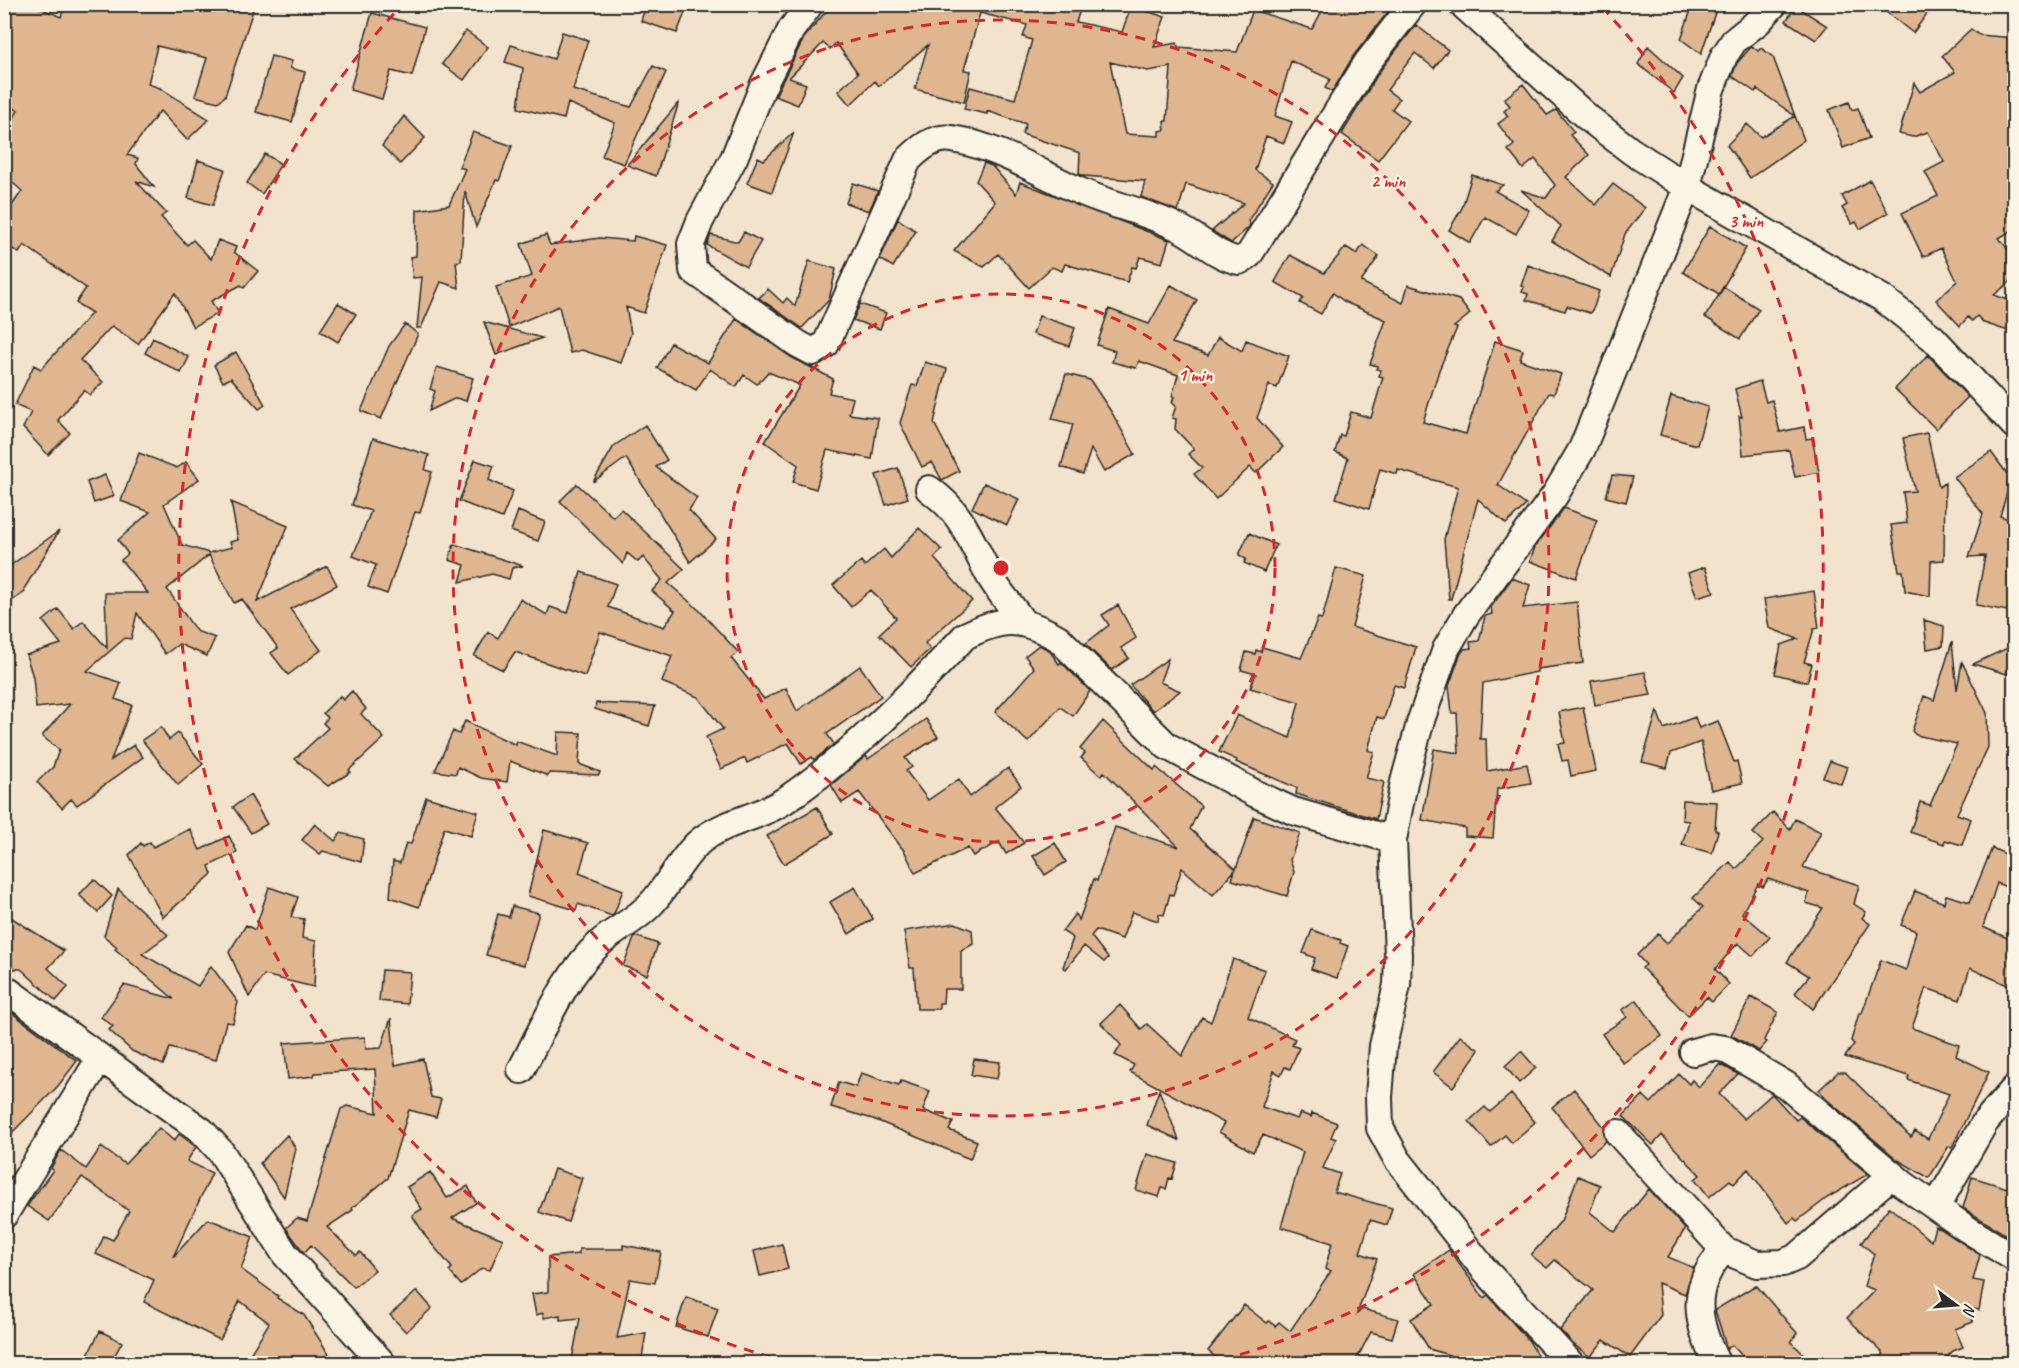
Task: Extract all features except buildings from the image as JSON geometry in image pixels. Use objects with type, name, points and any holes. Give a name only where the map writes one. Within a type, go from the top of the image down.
[{"type":"street","points":[[810,4],[791,30],[763,86],[734,158],[700,221],[691,244],[690,259],[693,270],[798,344],[813,352],[826,344],[908,160],[918,149],[935,140],[951,139],[1032,166],[1077,190],[1164,220],[1225,258],[1239,261],[1249,255],[1367,63],[1413,4]]},
{"type":"street","points":[[1462,4],[1587,117],[1631,151],[1687,187],[1882,298],[1933,338],[2014,425]]},
{"type":"street","points":[[1571,1364],[1483,1268],[1397,1159],[1380,1128],[1379,1097],[1383,1046],[1397,985],[1398,955],[1393,840],[1404,782],[1421,720],[1446,650],[1486,586],[1561,486],[1582,449],[1687,187],[1711,89],[1724,56],[1734,41],[1759,21],[1774,4]]},
{"type":"street","points":[[929,489],[949,504],[962,519],[988,573],[1022,621],[1058,638],[1167,746],[1256,794],[1293,811],[1393,840]]},
{"type":"street","points":[[521,1070],[563,990],[599,943],[644,912],[664,890],[697,844],[715,831],[780,804],[838,762],[886,719],[965,636],[981,628],[1022,621]]},
{"type":"street","points":[[4,988],[202,1131],[221,1152],[285,1254],[383,1364]]},
{"type":"street","points":[[1693,1052],[1711,1047],[1725,1049],[1786,1085],[1892,1175],[2014,1258]]},
{"type":"street","points":[[4,1215],[100,1058]]},
{"type":"street","points":[[1936,1207],[1985,1122],[2014,1089]]},
{"type":"street","points":[[1618,1133],[1724,1251],[1757,1263],[1783,1263],[1797,1257],[1892,1175]]},
{"type":"street","points":[[1717,1364],[1699,1318],[1698,1302],[1707,1274],[1724,1251]]}]
